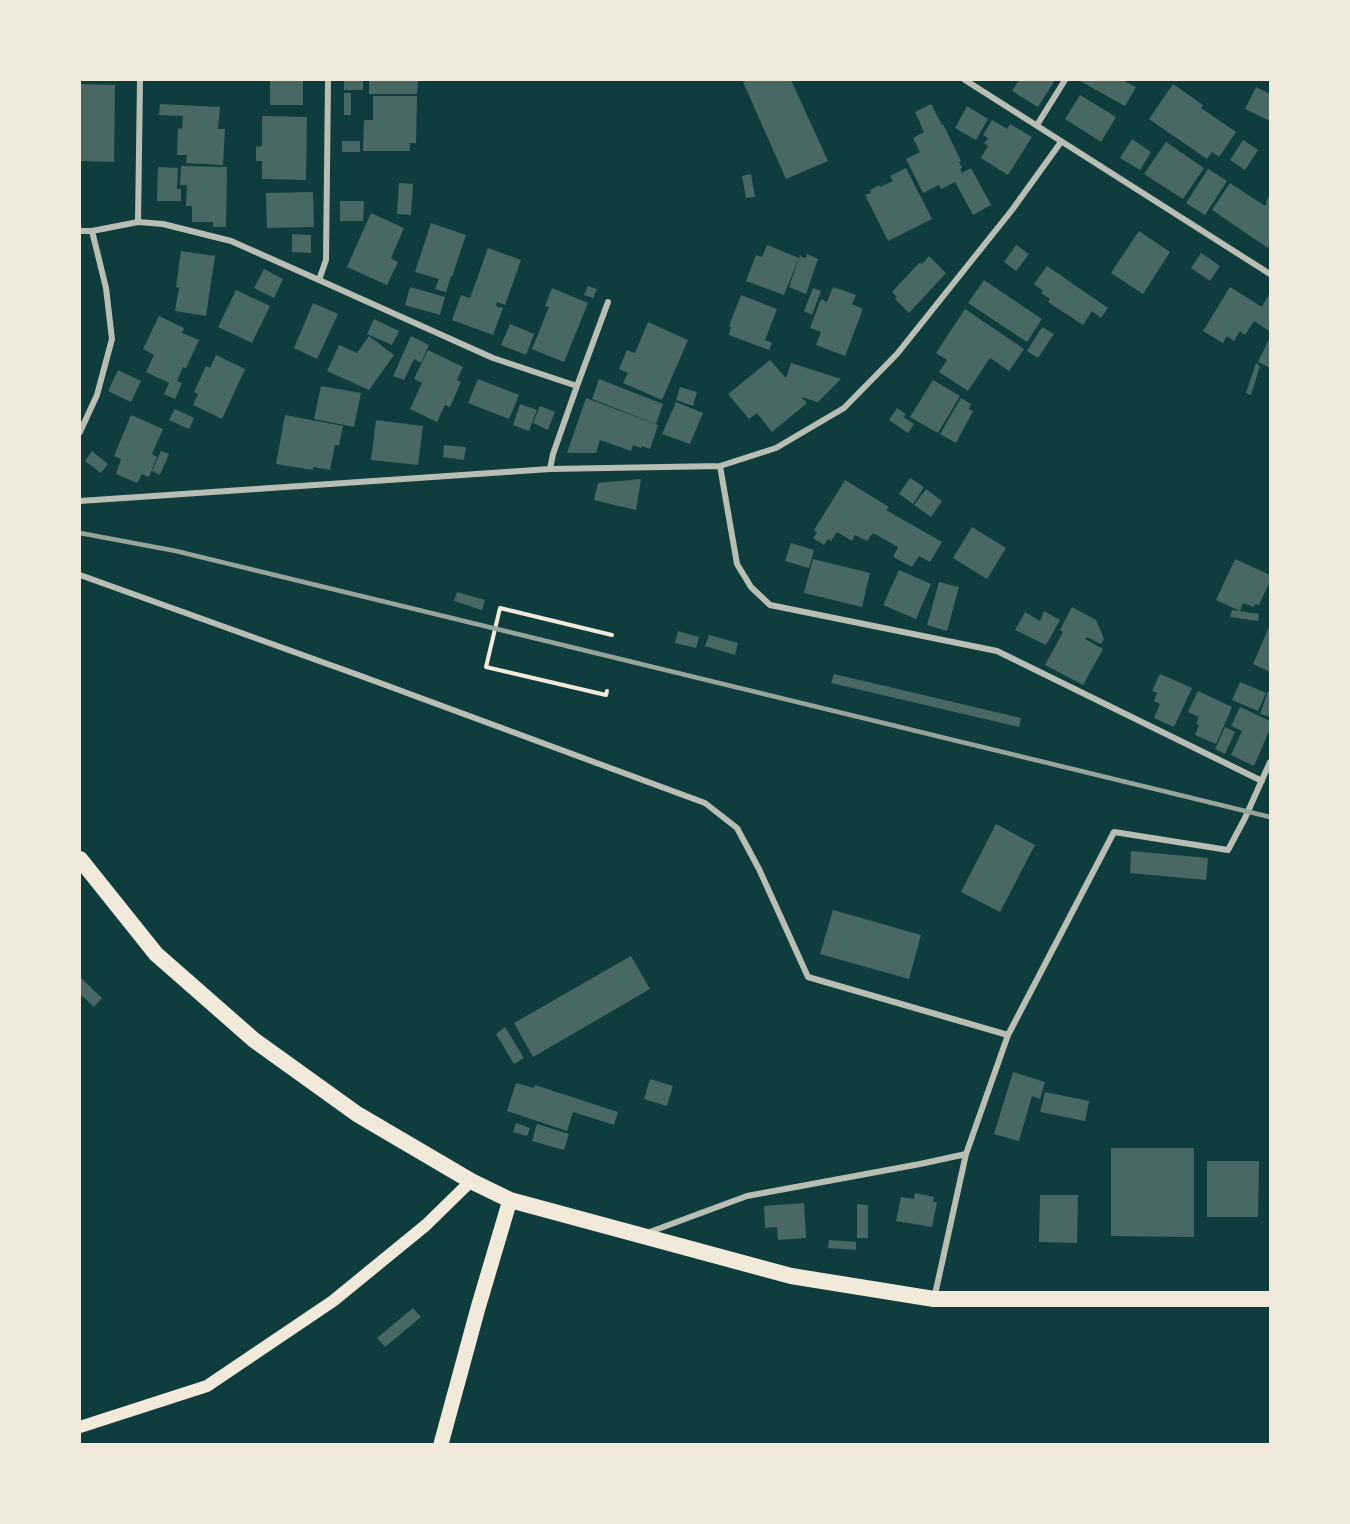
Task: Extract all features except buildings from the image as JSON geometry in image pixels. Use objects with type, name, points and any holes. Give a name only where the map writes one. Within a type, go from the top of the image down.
[{"type":"highway","points":[[80,860],[156,954],[254,1041],[357,1114],[471,1181],[510,1200],[791,1276],[934,1299],[1270,1299]]},
{"type":"main road","points":[[80,1427],[207,1386],[333,1301],[426,1225],[471,1181]]},
{"type":"main road","points":[[441,1444],[510,1200]]},
{"type":"street","points":[[138,222],[140,80]]},
{"type":"street","points":[[319,280],[326,261],[328,80]]},
{"type":"street","points":[[965,80],[1270,274]]},
{"type":"street","points":[[1037,125],[1065,80]]},
{"type":"street","points":[[80,501],[550,468],[720,466],[776,448],[844,408],[897,354],[1012,210],[1061,142]]},
{"type":"street","points":[[80,231],[92,231],[138,222],[163,224],[231,242],[493,358],[577,386]]},
{"type":"street","points":[[80,432],[97,394],[112,339],[106,288],[92,231]]},
{"type":"street","points":[[550,468],[608,302]]},
{"type":"street","points":[[720,466],[737,564],[751,587],[770,605],[998,651],[1262,781]]},
{"type":"street","points":[[80,574],[705,803],[736,828],[759,869],[808,977],[1008,1035]]},
{"type":"street","points":[[934,1299],[966,1154],[1008,1035],[1114,832],[1228,850],[1270,762]]},
{"type":"street","points":[[640,1236],[747,1196],[909,1167],[966,1154]]},
{"type":"path","points":[[607,691],[606,695],[486,667],[500,608],[612,635]]},
{"type":"railway","points":[[80,533],[176,551],[1270,817]]}]
